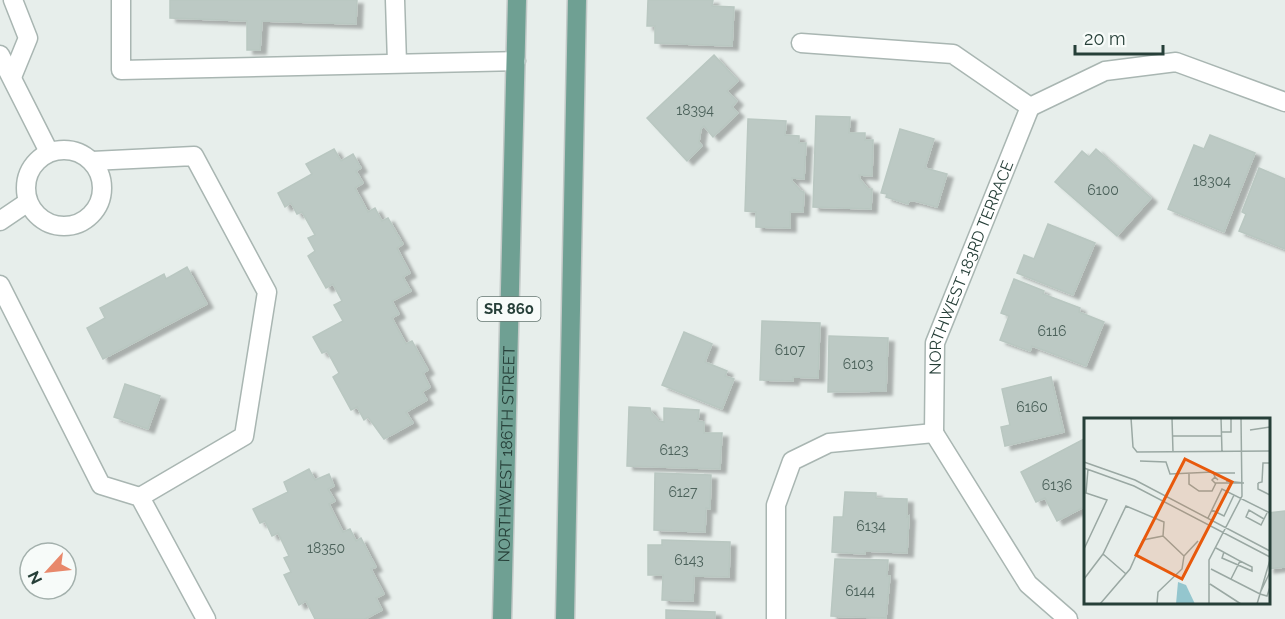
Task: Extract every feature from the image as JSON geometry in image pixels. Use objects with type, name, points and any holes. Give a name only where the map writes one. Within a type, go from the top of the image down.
[{"type":"main road","name":"NORTHWEST 186TH STREET","points":[[502,619],[517,0]]},
{"type":"main road","points":[[565,619],[578,0]]},
{"type":"street","points":[[12,77],[28,38],[14,0]]},
{"type":"street","points":[[121,0],[121,70],[516,61]]},
{"type":"street","points":[[395,0],[397,63]]},
{"type":"street","points":[[801,43],[953,54],[1030,107],[1105,71],[1176,62],[1285,102]]},
{"type":"street","points":[[0,55],[49,152]]},
{"type":"street","name":"NORTHWEST 183RD TERRACE","points":[[934,433],[935,343],[1030,107]]},
{"type":"street","points":[[64,149],[79,153],[92,161],[100,174],[102,189],[100,203],[91,216],[78,224],[63,227],[49,224],[36,215],[28,202],[25,187],[28,173],[37,160],[49,152],[64,149]]},
{"type":"street","points":[[92,161],[194,156],[267,292],[244,436],[140,497]]},
{"type":"street","points":[[0,221],[28,202]]},
{"type":"street","points":[[0,285],[101,485],[140,497],[206,619]]},
{"type":"street","points":[[776,619],[776,505],[792,461],[829,443],[934,433],[1028,584],[1068,619]]},
{"type":"building","points":[[170,0],[357,0],[356,24],[262,21],[260,50],[247,50],[247,21],[170,18]]},
{"type":"building","points":[[648,0],[713,0],[712,6],[734,7],[732,46],[655,43],[655,26],[647,26]]},
{"type":"building","points":[[714,55],[738,81],[727,91],[737,101],[732,107],[738,113],[713,137],[704,126],[701,129],[699,142],[702,146],[687,161],[647,118]]},
{"type":"building","points":[[816,116],[850,117],[849,133],[865,133],[865,140],[873,140],[872,176],[859,175],[868,189],[872,189],[871,209],[813,207]]},
{"type":"building","points":[[748,119],[786,121],[785,135],[799,136],[799,143],[806,143],[804,179],[792,178],[792,181],[804,192],[803,212],[790,212],[790,228],[756,227],[756,212],[745,211]]},
{"type":"building","points":[[900,129],[934,139],[925,168],[947,174],[937,207],[915,201],[909,201],[908,204],[886,197],[887,194],[881,193]]},
{"type":"building","points":[[1210,135],[1255,153],[1224,232],[1168,209],[1194,145],[1204,149]]},
{"type":"building","points":[[334,149],[341,161],[353,154],[361,168],[356,171],[363,183],[355,188],[368,212],[375,208],[382,221],[388,218],[403,244],[397,248],[410,273],[403,277],[411,291],[392,301],[399,314],[392,318],[406,344],[412,341],[428,370],[423,373],[430,387],[422,392],[427,400],[406,412],[413,423],[384,439],[368,417],[364,420],[357,407],[351,410],[333,377],[339,373],[327,351],[322,353],[313,337],[343,321],[334,305],[342,301],[333,284],[326,288],[308,256],[315,251],[308,238],[315,235],[302,212],[297,214],[291,203],[285,207],[278,193],[312,174],[306,164]]},
{"type":"building","points":[[1096,149],[1151,198],[1117,236],[1055,182],[1082,151],[1089,157]]},
{"type":"building","points":[[1259,168],[1285,179],[1285,249],[1239,231],[1246,214],[1242,212]]},
{"type":"building","points":[[1048,224],[1095,243],[1073,295],[1017,273],[1024,255],[1034,259]]},
{"type":"building","points":[[187,267],[207,304],[103,359],[87,328],[105,318],[100,308],[164,274],[166,279]]},
{"type":"building","points":[[1014,279],[1044,291],[1043,294],[1080,308],[1079,312],[1104,322],[1086,366],[1032,346],[1030,351],[1000,340],[1009,316],[1001,313]]},
{"type":"building","points":[[762,321],[820,323],[818,378],[793,377],[793,381],[760,380]]},
{"type":"building","points":[[684,332],[712,344],[705,362],[727,371],[725,376],[734,379],[722,409],[662,385]]},
{"type":"building","points":[[829,336],[888,338],[886,391],[828,392]]},
{"type":"building","points":[[1051,377],[1064,432],[1005,446],[1001,427],[1010,425],[1002,389]]},
{"type":"building","points":[[125,384],[160,396],[148,429],[114,417]]},
{"type":"building","points":[[629,407],[650,408],[659,421],[664,422],[664,408],[699,410],[698,421],[704,422],[704,433],[722,433],[720,469],[627,466]]},
{"type":"building","points":[[1084,439],[1084,507],[1057,521],[1045,498],[1036,502],[1021,472]]},
{"type":"building","points":[[309,469],[315,480],[329,474],[334,486],[328,489],[335,501],[329,504],[343,532],[350,529],[356,541],[361,538],[376,567],[371,569],[384,594],[376,598],[382,610],[365,619],[315,619],[306,601],[299,605],[284,575],[291,572],[284,558],[289,556],[278,533],[272,536],[265,521],[260,523],[253,509],[288,492],[284,482]]},
{"type":"building","points":[[655,473],[711,475],[710,509],[706,508],[705,532],[654,530]]},
{"type":"building","points":[[845,492],[876,493],[876,498],[907,499],[907,517],[909,516],[907,553],[832,552],[834,517],[843,517]]},
{"type":"building","points":[[1285,511],[1285,567],[1270,569],[1270,513]]},
{"type":"building","points":[[662,540],[730,542],[729,577],[694,576],[693,601],[662,600],[663,575],[648,575],[648,545],[662,545]]},
{"type":"building","points":[[835,559],[888,560],[887,576],[890,576],[886,618],[831,616]]},
{"type":"building","points":[[666,610],[715,612],[715,619],[666,619]]}]
